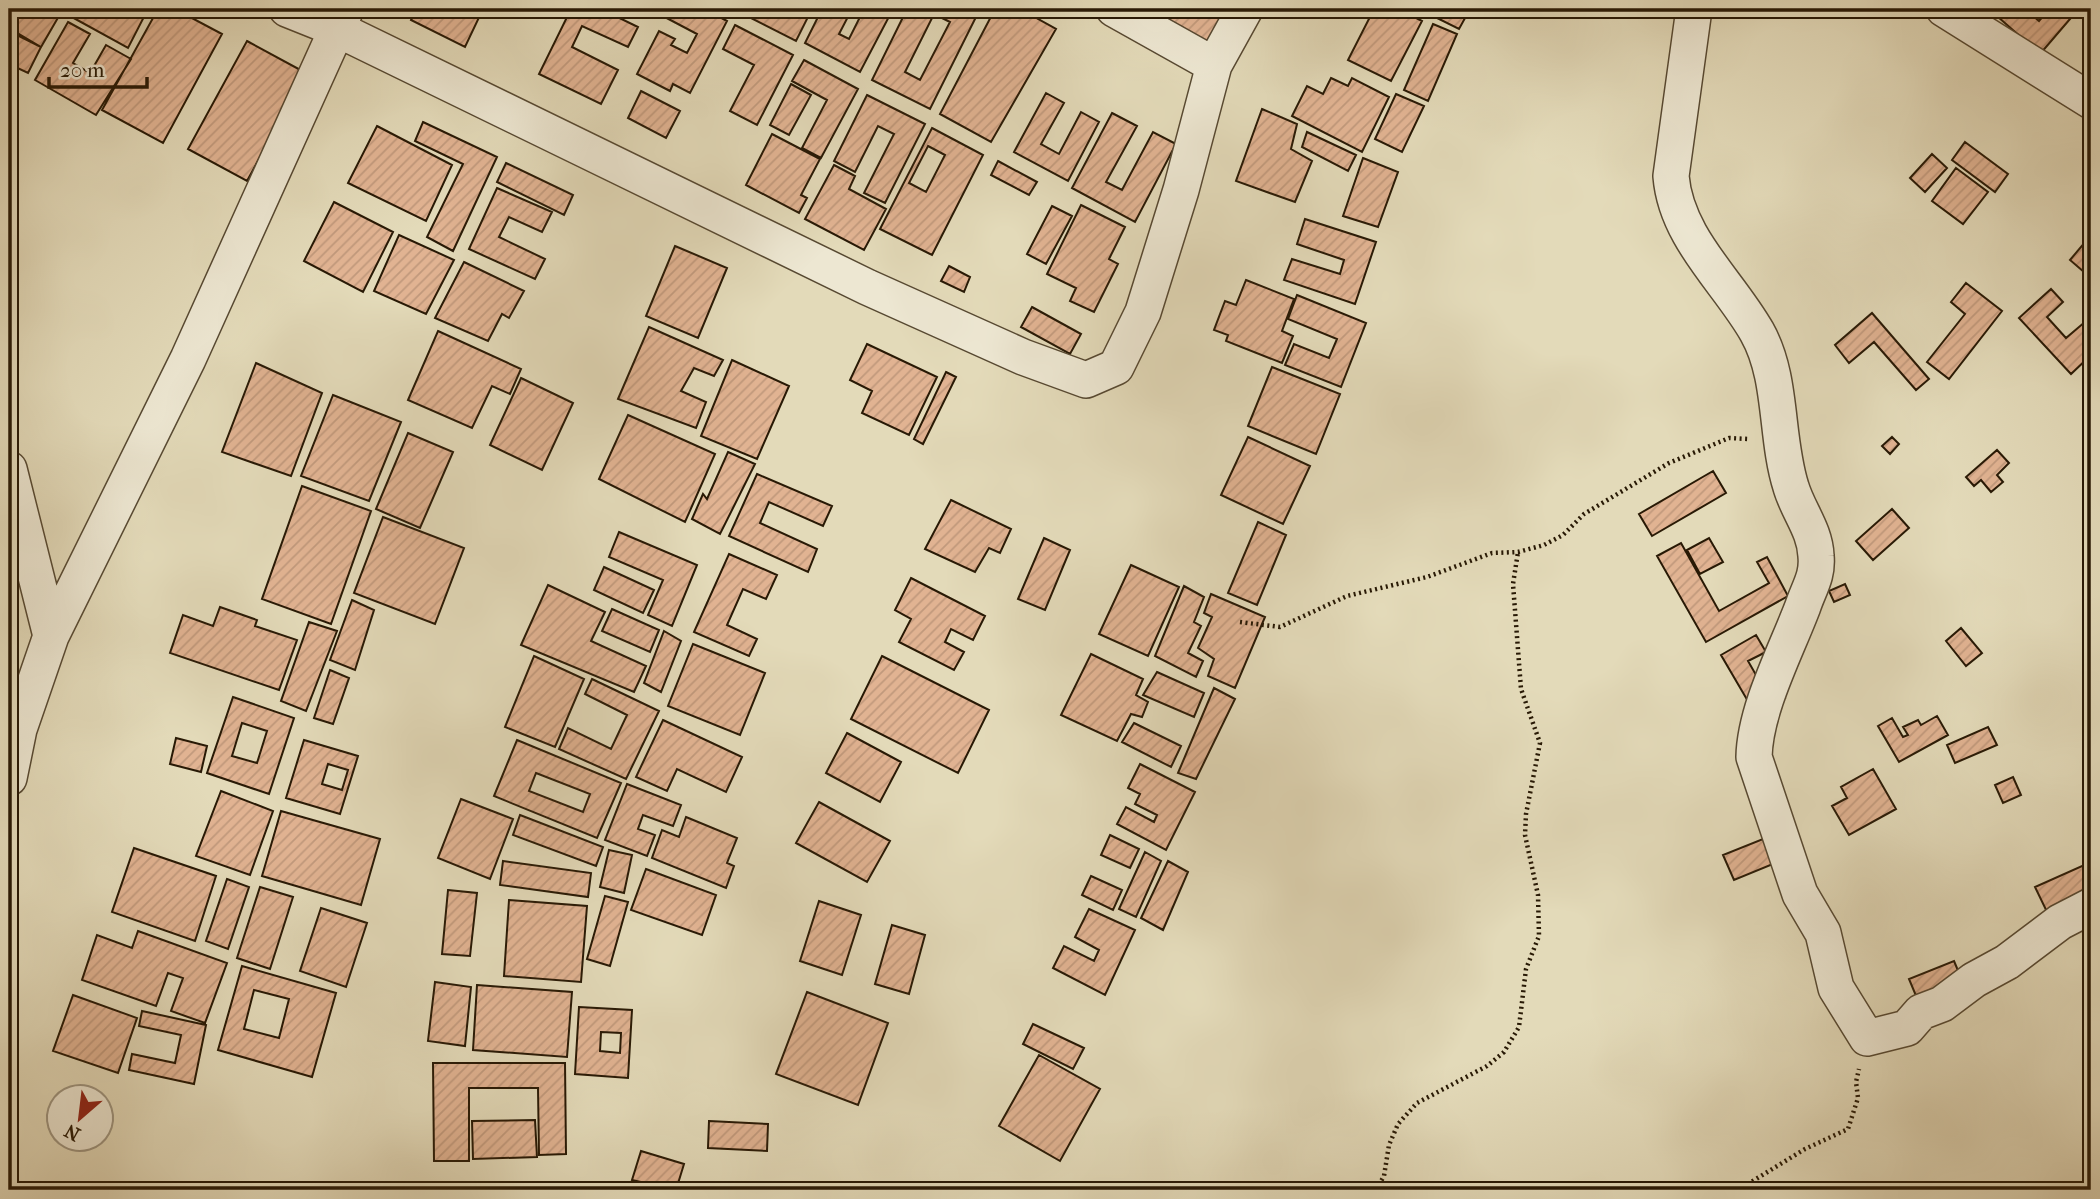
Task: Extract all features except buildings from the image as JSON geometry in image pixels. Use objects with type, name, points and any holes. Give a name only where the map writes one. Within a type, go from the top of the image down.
[{"type":"street","points":[[287,9],[341,19],[866,287],[1023,357],[1086,380],[1116,367],[1143,312],[1181,190],[1214,65],[1245,9]]},
{"type":"street","points":[[1114,9],[1214,65]]},
{"type":"street","points":[[1694,9],[1671,176],[1673,199],[1687,230],[1756,331],[1768,355],[1783,456],[1791,489],[1812,533],[1816,577],[1764,707],[1754,737],[1754,757],[1800,894],[1823,933],[1836,988],[1867,1038],[1907,1028],[1921,1012],[1942,1004],[1974,980],[2007,962],[2060,922],[2091,906]]},
{"type":"street","points":[[1944,9],[2091,101]]},
{"type":"street","points":[[9,779],[19,729],[51,636],[188,359],[341,19]]},
{"type":"street","points":[[9,469],[51,636]]},
{"type":"path","points":[[1240,622],[1280,627],[1347,596],[1427,577],[1492,553],[1518,552],[1554,540],[1584,514],[1669,463],[1720,441],[1730,438],[1747,439],[1783,456]]},
{"type":"path","points":[[1376,1190],[1384,1176],[1393,1134],[1417,1103],[1487,1066],[1504,1052],[1519,1027],[1526,969],[1539,936],[1538,895],[1525,835],[1540,743],[1521,689],[1513,584],[1518,552]]},
{"type":"path","points":[[1738,1190],[1805,1149],[1847,1129],[1858,1098],[1856,1082],[1867,1038]]},
{"type":"waterway","points":[[2064,1190],[2091,1185]]}]
